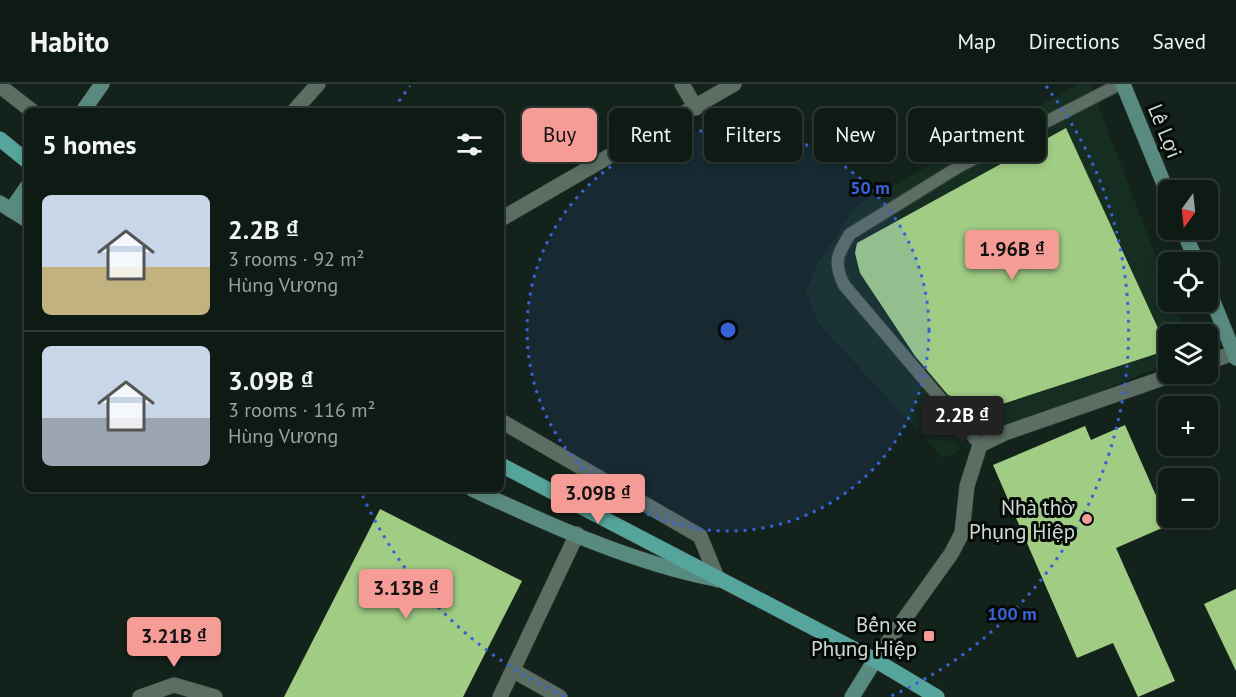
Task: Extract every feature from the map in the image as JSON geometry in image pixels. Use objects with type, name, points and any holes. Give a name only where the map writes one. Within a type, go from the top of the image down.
[{"type":"main road","points":[[0,139],[24,159]]},
{"type":"main road","points":[[506,468],[875,660],[937,697]]},
{"type":"street","points":[[85,108],[102,84]]},
{"type":"street","points":[[297,108],[318,84]]},
{"type":"street","points":[[682,84],[696,108]]},
{"type":"street","points":[[504,217],[734,84]]},
{"type":"street","name":"Lê Lợi","points":[[1121,84],[1162,180]]},
{"type":"street","points":[[0,86],[28,108]]},
{"type":"street","points":[[24,190],[6,206],[24,218]]},
{"type":"street","points":[[1217,312],[1235,355],[1218,359]]},
{"type":"street","points":[[852,697],[875,660],[951,554],[962,533],[967,486],[980,445],[1005,433],[1158,380]]},
{"type":"street","points":[[504,423],[700,536],[718,580]]},
{"type":"street","points":[[479,492],[612,551],[670,570],[718,580]]},
{"type":"street","points":[[500,697],[577,534]]},
{"type":"street","points":[[514,671],[560,697]]},
{"type":"street","points":[[140,697],[174,685],[215,697]]},
{"type":"lane","points":[[980,445],[844,285],[836,269],[839,252],[850,234],[960,166],[1121,84]]},
{"type":"shaded area","points":[[1079,84],[1090,84],[1158,262],[1158,312],[1178,312],[1182,324],[1158,324],[1158,367],[943,458],[819,324],[806,291],[817,265],[855,206],[936,162],[1046,162],[1046,108],[1035,108]]},
{"type":"building","points":[[1066,128],[1158,328],[1158,353],[987,409],[948,395],[915,356],[860,273],[855,253],[857,243],[1004,162],[1046,162],[1046,139]]},
{"type":"building","points":[[1125,425],[1158,500],[1158,528],[1162,528],[1116,548],[1175,681],[1138,697],[1113,643],[1077,658],[993,465],[1085,426],[1091,440]]},
{"type":"building","points":[[380,509],[522,581],[463,697],[284,697]]},
{"type":"building","points":[[1236,589],[1236,671],[1204,604]]},
{"type":"place","name":"Nhà thờ Phụng Hiệp","points":[[1087,519]]},
{"type":"place","name":"Bến xe Phụng Hiệp","points":[[929,636]]}]
